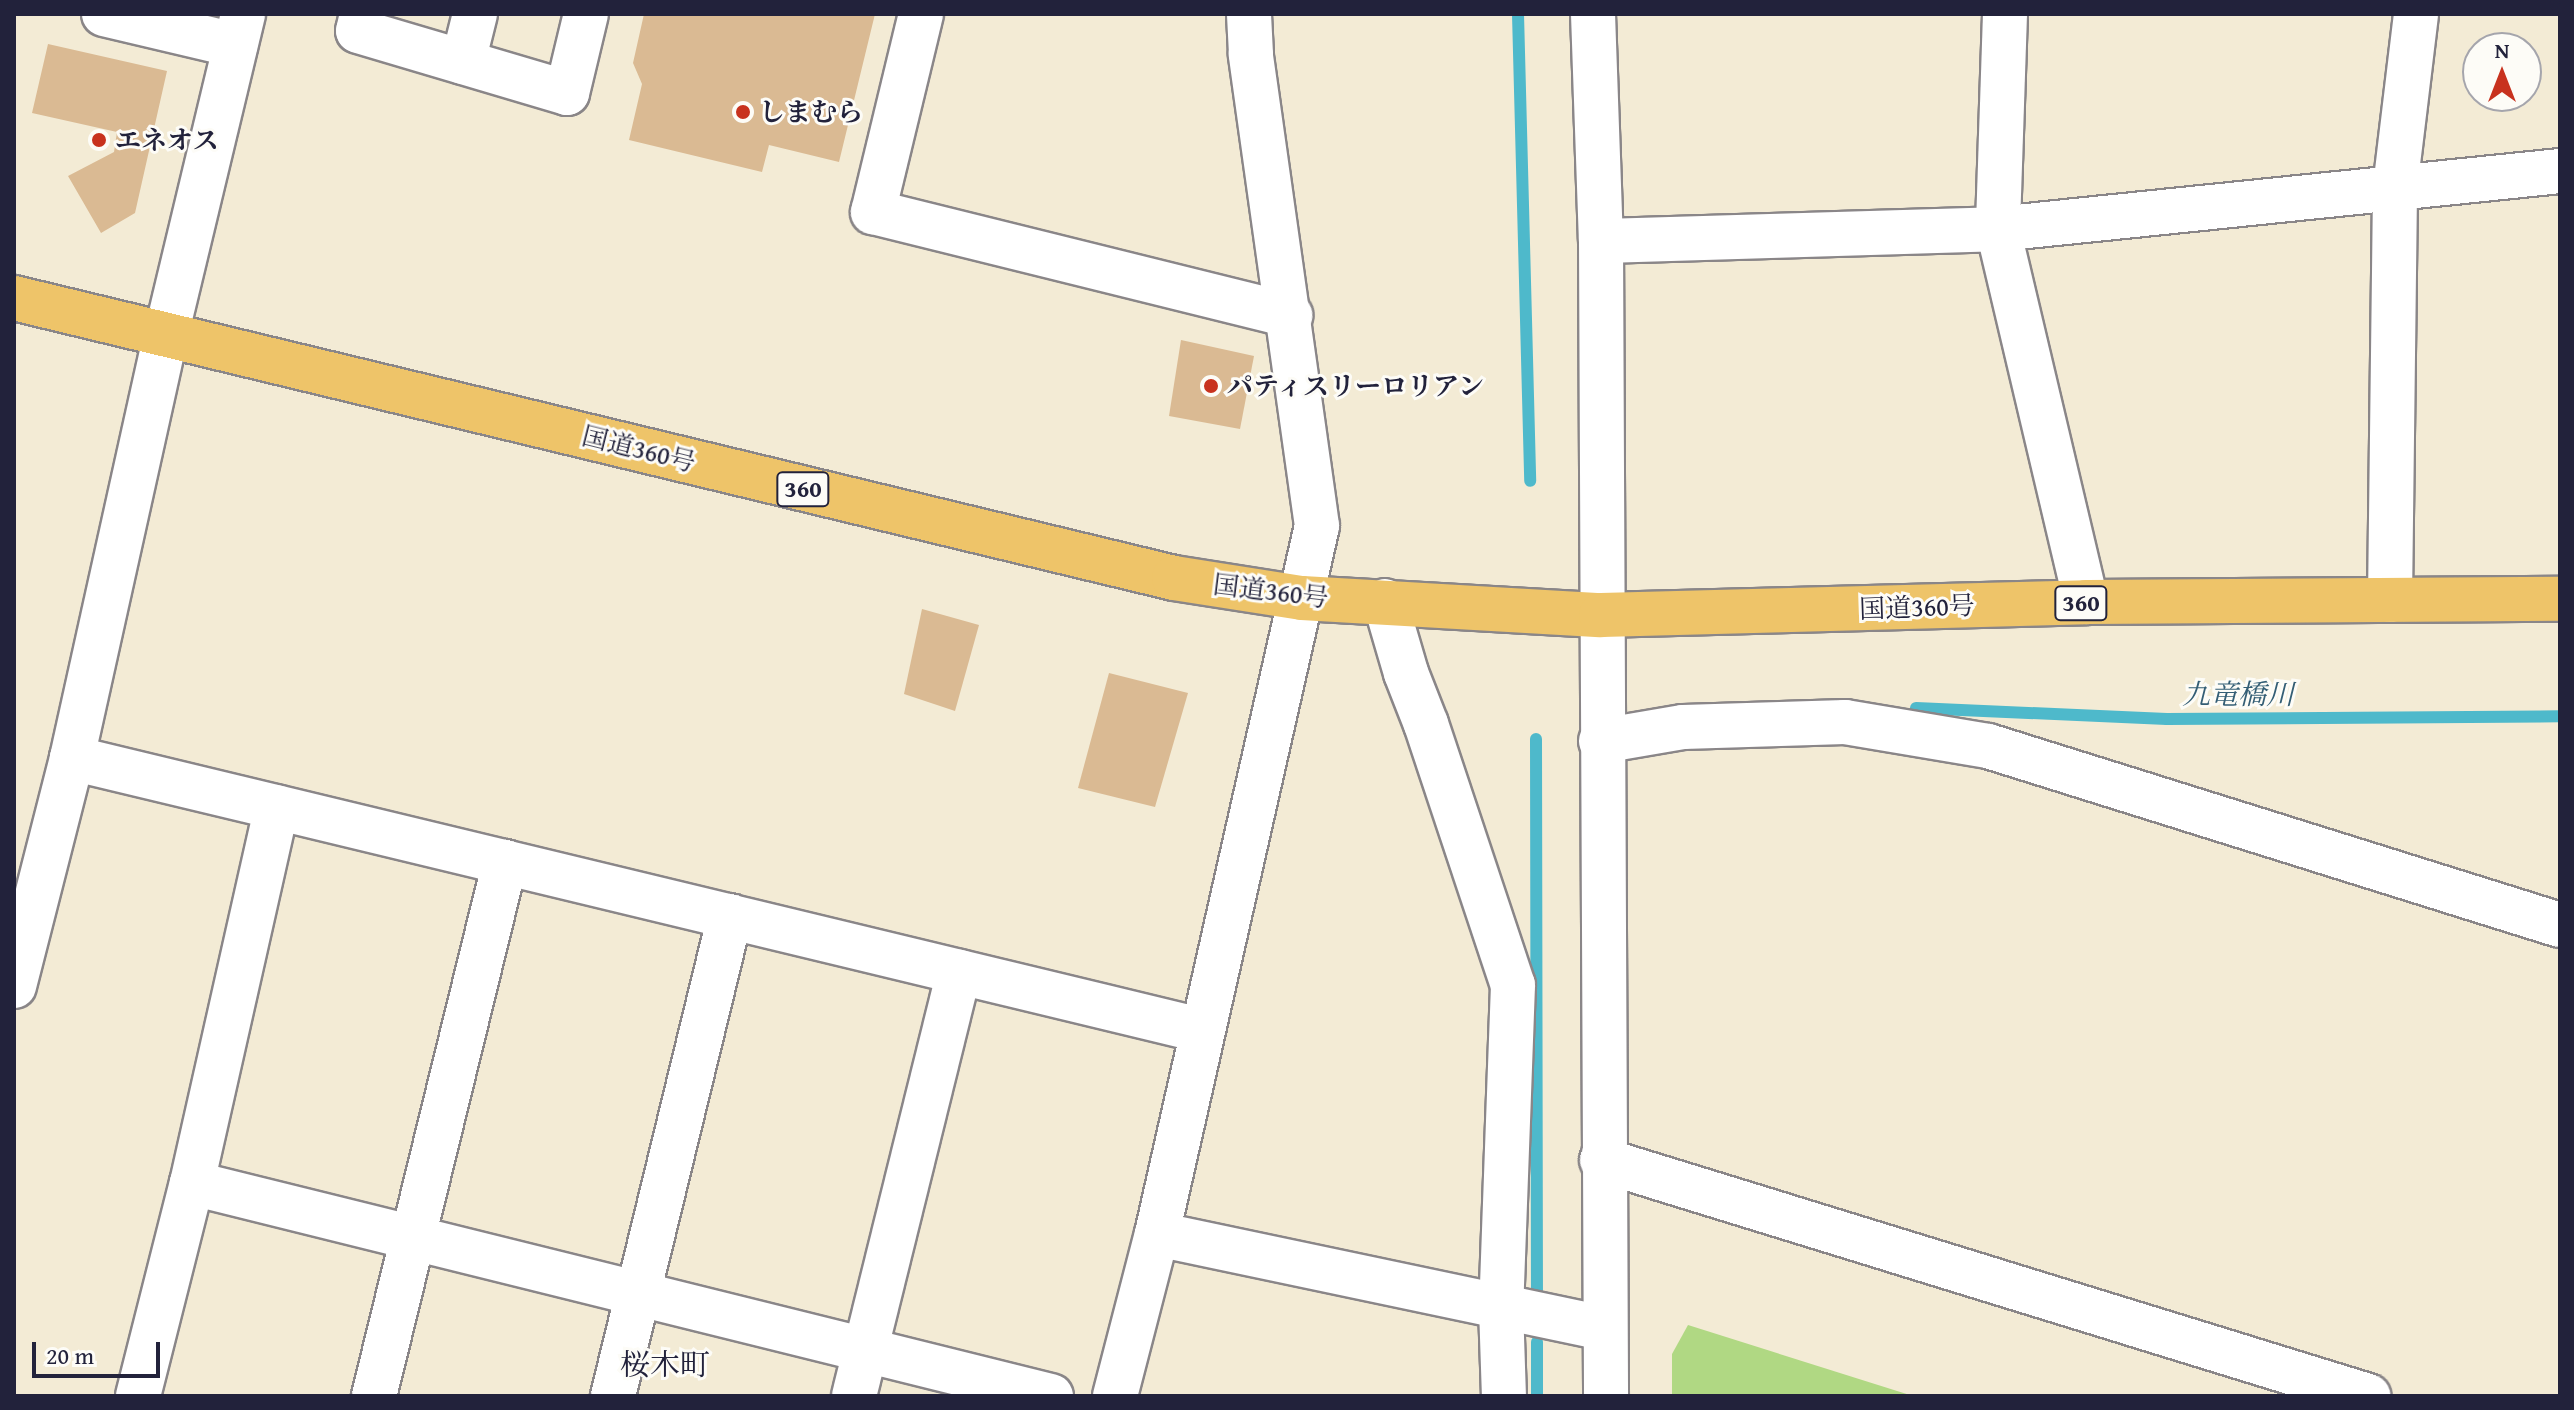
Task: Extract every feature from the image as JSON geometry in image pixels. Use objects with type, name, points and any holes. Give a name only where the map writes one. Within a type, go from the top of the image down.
[{"type":"highway","name":"国道360号","points":[[14,298],[1174,578],[1302,598],[1601,615],[2086,602],[2250,604],[2560,599]]},
{"type":"street","points":[[17,963],[72,758],[166,335],[239,30],[104,14]]},
{"type":"street","points":[[362,14],[358,31],[567,93],[586,14]]},
{"type":"street","points":[[463,62],[475,14]]},
{"type":"street","points":[[921,14],[873,212],[1290,315]]},
{"type":"street","points":[[1115,1396],[1157,1234],[1317,526],[1290,315],[1251,54],[1249,14]]},
{"type":"street","points":[[1593,14],[1601,241],[1602,1160],[1606,1396]]},
{"type":"street","points":[[2005,14],[1998,229],[2086,602]]},
{"type":"street","points":[[2390,600],[2395,188],[2416,14]]},
{"type":"street","points":[[1601,241],[1998,229],[2560,171]]},
{"type":"street","points":[[1385,601],[1406,673],[1513,985],[1501,1307],[1504,1396]]},
{"type":"street","points":[[1601,741],[1683,727],[1845,722],[1988,746],[2560,925]]},
{"type":"street","points":[[72,758],[1201,1030]]},
{"type":"street","points":[[138,1396],[192,1183],[277,807]]},
{"type":"street","points":[[374,1396],[505,862]]},
{"type":"street","points":[[613,1396],[730,916]]},
{"type":"street","points":[[854,1396],[959,972]]},
{"type":"street","points":[[1602,1160],[2368,1396]]},
{"type":"street","points":[[192,1183],[1051,1396]]},
{"type":"street","points":[[1157,1234],[1604,1328]]},
{"type":"green space","points":[[1688,1325],[1913,1396],[1672,1396],[1672,1354]]},
{"type":"building","name":"しまむら","points":[[644,14],[875,14],[839,162],[769,145],[762,172],[629,140],[642,84],[633,63]]},
{"type":"building","points":[[48,44],[167,71],[135,213],[101,233],[68,176],[114,152],[117,132],[32,113]]},
{"type":"building","name":"パティスリーロリアン","points":[[1181,340],[1254,356],[1240,429],[1169,416]]},
{"type":"building","points":[[922,609],[979,625],[955,711],[904,694]]},
{"type":"building","points":[[1109,673],[1188,693],[1155,807],[1078,788]]},
{"type":"waterway","points":[[1518,14],[1530,481]]},
{"type":"waterway","name":"九竜橋川","points":[[1916,708],[2167,719],[2560,716]]},
{"type":"waterway","points":[[1536,739],[1537,1290]]},
{"type":"waterway","points":[[1537,1342],[1537,1396]]},
{"type":"place","name":"しまむら","points":[[743,112]]},
{"type":"place","name":"エネオス","points":[[99,140]]},
{"type":"place","name":"パティスリーロリアン","points":[[1211,386]]},
{"type":"district","name":"桜木町","points":[[665,1364]]}]
